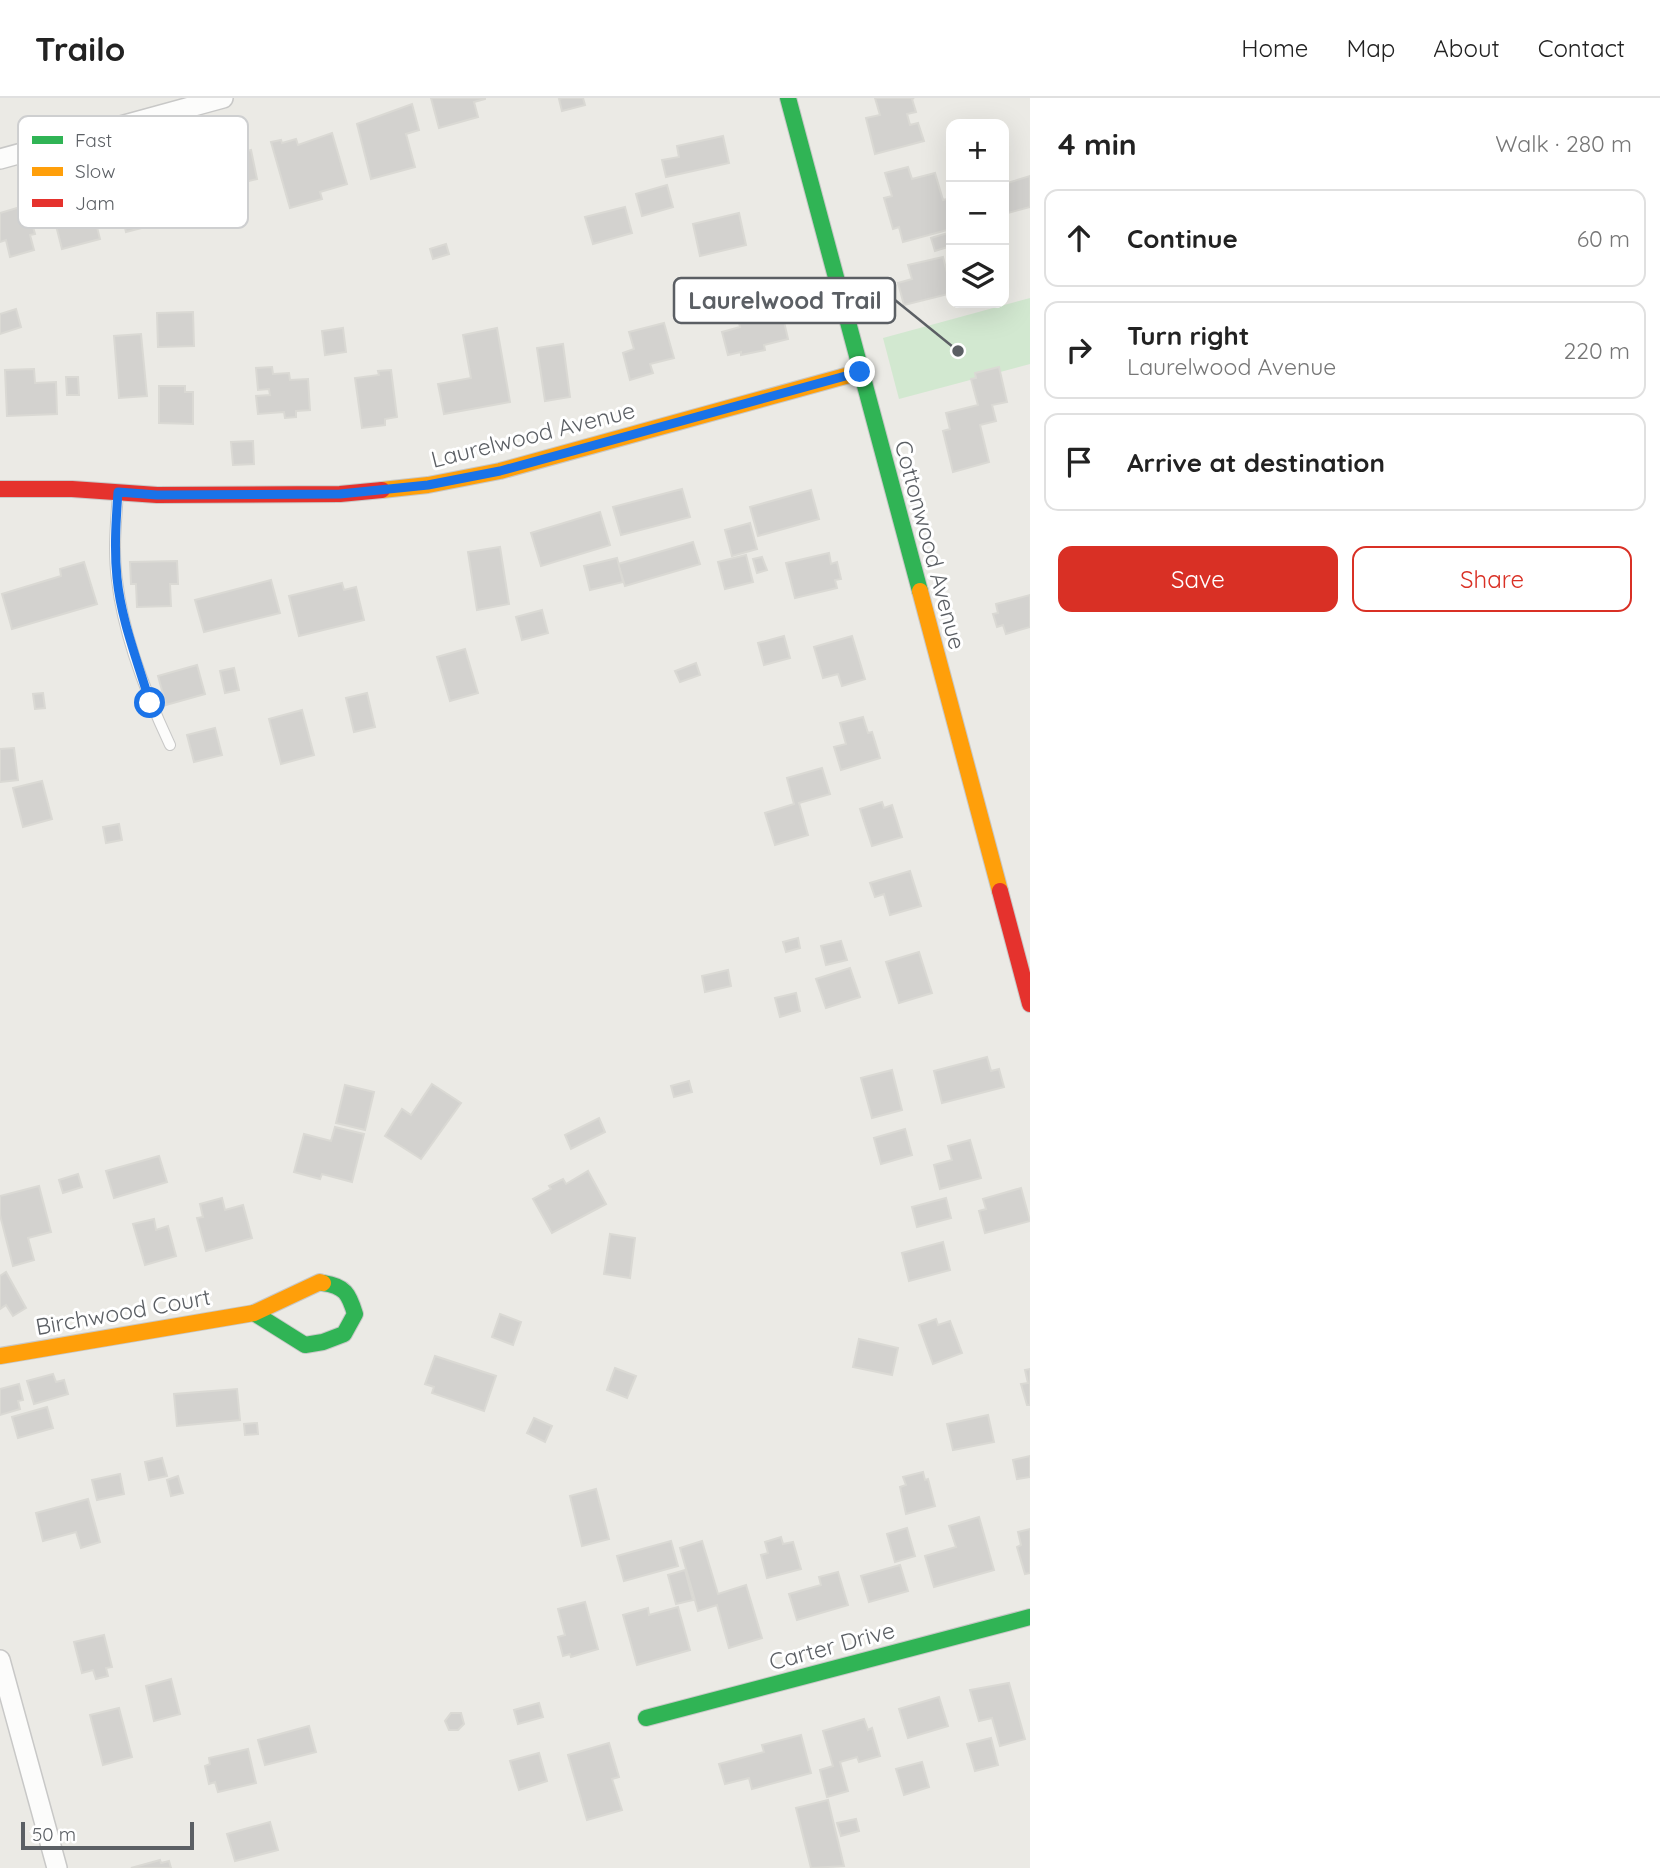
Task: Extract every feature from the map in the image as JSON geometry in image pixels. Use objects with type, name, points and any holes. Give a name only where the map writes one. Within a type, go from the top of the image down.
[{"type":"street","points":[[157,116],[223,98]]},
{"type":"street","name":"Cottonwood Avenue","points":[[788,98],[1030,1004]]},
{"type":"street","points":[[0,159],[18,154]]},
{"type":"street","name":"Laurelwood Avenue","points":[[0,489],[157,495],[340,494],[428,485],[500,471],[860,372]]},
{"type":"street","name":"Birchwood Court","points":[[0,1356],[254,1313],[320,1282],[339,1285],[349,1294],[355,1314],[344,1334],[305,1345],[254,1313]]},
{"type":"street","name":"Carter Drive","points":[[646,1718],[1030,1617]]},
{"type":"street","points":[[0,1660],[57,1868]]},
{"type":"lane","points":[[118,492],[114,535],[121,604],[150,703],[170,745]]},
{"type":"green space","points":[[1030,298],[1030,364],[899,399],[883,338],[993,308],[1009,308],[1009,304]]},
{"type":"building","points":[[431,98],[485,99],[474,102],[478,117],[439,128]]},
{"type":"building","points":[[583,98],[585,105],[562,111],[559,99]]},
{"type":"building","points":[[875,98],[914,98],[912,99],[916,112],[907,114],[910,125],[918,123],[924,141],[875,154],[866,118],[880,115]]},
{"type":"building","points":[[412,104],[419,130],[406,134],[415,167],[371,179],[357,124]]},
{"type":"building","points":[[332,133],[347,184],[320,192],[322,199],[290,208],[271,142],[281,140],[282,143],[296,139],[298,145]]},
{"type":"building","points":[[723,136],[729,163],[666,177],[662,160],[679,157],[677,146]]},
{"type":"building","points":[[251,150],[257,179],[248,181],[248,151]]},
{"type":"building","points":[[908,167],[912,179],[935,173],[943,200],[946,199],[946,230],[903,242],[899,227],[893,229],[884,198],[892,196],[885,173]]},
{"type":"building","points":[[1030,176],[1030,207],[1009,213],[1009,182]]},
{"type":"building","points":[[667,185],[673,207],[642,216],[636,194]]},
{"type":"building","points":[[625,207],[632,233],[593,244],[585,217]]},
{"type":"building","points":[[18,208],[18,228],[33,228],[35,234],[30,235],[34,250],[10,257],[6,240],[0,242],[0,213]]},
{"type":"building","points":[[739,213],[746,245],[700,256],[693,224]]},
{"type":"building","points":[[57,228],[97,228],[100,239],[62,249]]},
{"type":"building","points":[[125,228],[142,228],[126,232]]},
{"type":"building","points":[[946,234],[946,248],[935,251],[931,238]]},
{"type":"building","points":[[446,244],[449,254],[433,259],[430,249]]},
{"type":"building","points":[[943,257],[946,294],[904,305],[898,283],[912,279],[908,265]]},
{"type":"building","points":[[772,293],[775,306],[780,304],[788,339],[764,345],[765,350],[728,355],[722,332],[740,327],[734,302]]},
{"type":"building","points":[[16,309],[21,327],[0,334],[0,314]]},
{"type":"building","points":[[193,312],[194,346],[158,347],[157,313]]},
{"type":"building","points":[[664,323],[674,358],[650,364],[653,373],[630,380],[623,353],[634,349],[629,332]]},
{"type":"building","points":[[343,328],[346,352],[325,355],[322,331]]},
{"type":"building","points":[[497,328],[510,402],[444,414],[438,384],[471,378],[463,335]]},
{"type":"building","points":[[141,334],[147,396],[119,398],[114,336]]},
{"type":"building","points":[[563,344],[570,397],[545,401],[537,348]]},
{"type":"building","points":[[272,367],[273,374],[289,373],[290,380],[308,379],[310,410],[296,411],[296,417],[285,418],[284,412],[258,414],[256,396],[270,395],[269,389],[258,390],[256,368]]},
{"type":"building","points":[[999,367],[1007,402],[992,405],[996,421],[980,425],[989,462],[953,472],[943,431],[950,429],[946,413],[978,405],[971,379],[976,378],[975,373]]},
{"type":"building","points":[[34,369],[35,383],[56,382],[57,414],[7,416],[5,370]]},
{"type":"building","points":[[391,370],[397,417],[385,419],[385,425],[362,428],[355,378],[379,375],[378,371]]},
{"type":"building","points":[[66,377],[78,377],[79,395],[67,395]]},
{"type":"building","points":[[159,386],[185,386],[185,392],[193,392],[193,424],[159,423]]},
{"type":"building","points":[[253,441],[254,464],[233,465],[231,442]]},
{"type":"building","points":[[682,489],[690,517],[621,535],[613,507]]},
{"type":"building","points":[[811,490],[819,519],[758,536],[750,507]]},
{"type":"building","points":[[600,512],[610,545],[541,566],[531,533]]},
{"type":"building","points":[[750,523],[757,549],[732,556],[725,530]]},
{"type":"building","points":[[693,542],[700,564],[625,586],[618,564]]},
{"type":"building","points":[[500,547],[509,604],[477,610],[468,552]]},
{"type":"building","points":[[829,553],[831,564],[837,562],[841,579],[835,580],[837,588],[795,598],[786,563]]},
{"type":"building","points":[[746,555],[753,582],[725,589],[718,562]]},
{"type":"building","points":[[762,557],[767,570],[757,573],[753,559]]},
{"type":"building","points":[[617,558],[623,582],[590,590],[584,566]]},
{"type":"building","points":[[177,561],[178,584],[170,584],[171,606],[137,607],[136,584],[131,584],[130,562]]},
{"type":"building","points":[[84,562],[97,604],[12,629],[2,594],[61,576],[60,569]]},
{"type":"building","points":[[271,580],[280,613],[204,632],[195,600]]},
{"type":"building","points":[[342,583],[344,590],[356,587],[364,620],[299,636],[289,596]]},
{"type":"building","points":[[1030,595],[1030,627],[1006,634],[1003,625],[997,627],[993,614],[998,613],[996,604]]},
{"type":"building","points":[[542,610],[548,633],[522,640],[516,617]]},
{"type":"building","points":[[784,636],[790,658],[764,665],[758,643]]},
{"type":"building","points":[[852,636],[865,679],[842,686],[838,674],[823,678],[814,647]]},
{"type":"building","points":[[465,649],[478,693],[450,701],[437,657]]},
{"type":"building","points":[[696,663],[700,675],[680,682],[675,671]]},
{"type":"building","points":[[197,665],[205,694],[166,705],[158,676]]},
{"type":"building","points":[[234,668],[239,690],[225,693],[220,671]]},
{"type":"building","points":[[43,693],[45,708],[35,709],[33,694]]},
{"type":"building","points":[[367,693],[375,727],[354,732],[346,698]]},
{"type":"building","points":[[302,710],[314,755],[281,764],[269,719]]},
{"type":"building","points":[[863,717],[868,733],[872,732],[880,758],[841,770],[834,747],[846,744],[840,723]]},
{"type":"building","points":[[215,728],[222,755],[194,762],[187,735]]},
{"type":"building","points":[[14,748],[18,780],[0,782],[0,749]]},
{"type":"building","points":[[822,768],[830,794],[799,803],[808,835],[775,845],[765,813],[794,804],[787,778]]},
{"type":"building","points":[[42,781],[52,819],[23,827],[13,788]]},
{"type":"building","points":[[882,802],[884,808],[892,805],[902,837],[872,846],[860,809]]},
{"type":"building","points":[[119,824],[122,840],[106,843],[103,827]]},
{"type":"building","points":[[910,871],[921,906],[890,915],[884,894],[875,897],[870,883]]},
{"type":"building","points":[[798,938],[800,948],[786,952],[783,942]]},
{"type":"building","points":[[841,941],[847,960],[826,965],[821,946]]},
{"type":"building","points":[[919,952],[932,993],[899,1003],[886,962]]},
{"type":"building","points":[[850,968],[860,997],[826,1008],[816,979]]},
{"type":"building","points":[[728,970],[731,986],[705,992],[702,976]]},
{"type":"building","points":[[796,993],[800,1011],[780,1017],[775,998]]},
{"type":"building","points":[[987,1057],[991,1071],[999,1069],[1004,1087],[942,1103],[934,1071]]},
{"type":"building","points":[[892,1070],[902,1110],[872,1118],[861,1078]]},
{"type":"building","points":[[689,1081],[692,1092],[674,1097],[671,1086]]},
{"type":"building","points":[[432,1084],[461,1103],[421,1159],[385,1136],[402,1109],[411,1115]]},
{"type":"building","points":[[345,1085],[374,1092],[365,1130],[336,1123]]},
{"type":"building","points":[[599,1118],[605,1132],[571,1149],[565,1135]]},
{"type":"building","points":[[335,1127],[364,1134],[352,1182],[322,1174],[320,1179],[294,1172],[304,1134],[331,1141]]},
{"type":"building","points":[[905,1129],[912,1155],[881,1164],[874,1138]]},
{"type":"building","points":[[970,1140],[981,1178],[940,1189],[934,1165],[952,1160],[948,1146]]},
{"type":"building","points":[[159,1156],[167,1182],[114,1198],[106,1171]]},
{"type":"building","points":[[588,1171],[606,1204],[552,1233],[533,1199],[551,1189],[549,1186],[563,1179],[566,1184]]},
{"type":"building","points":[[78,1174],[82,1187],[63,1193],[59,1180]]},
{"type":"building","points":[[39,1186],[51,1232],[28,1238],[34,1260],[13,1266],[0,1215],[0,1196]]},
{"type":"building","points":[[1021,1188],[1030,1221],[985,1233],[979,1211],[986,1209],[983,1199]]},
{"type":"building","points":[[222,1198],[225,1210],[243,1205],[252,1238],[206,1251],[197,1218],[203,1217],[200,1204]]},
{"type":"building","points":[[946,1198],[951,1218],[917,1227],[912,1207]]},
{"type":"building","points":[[154,1219],[156,1230],[168,1226],[176,1256],[145,1265],[133,1224]]},
{"type":"building","points":[[610,1234],[635,1238],[630,1278],[604,1274]]},
{"type":"building","points":[[943,1242],[950,1270],[909,1281],[902,1253]]},
{"type":"building","points":[[6,1272],[26,1308],[13,1316],[6,1305],[0,1309],[0,1276]]},
{"type":"building","points":[[500,1314],[521,1322],[513,1345],[492,1337]]},
{"type":"building","points":[[936,1319],[938,1325],[950,1321],[962,1353],[933,1364],[919,1325]]},
{"type":"building","points":[[859,1339],[898,1348],[892,1375],[853,1367]]},
{"type":"building","points":[[435,1356],[496,1376],[484,1411],[432,1393],[434,1387],[425,1384]]},
{"type":"building","points":[[615,1368],[636,1376],[627,1398],[607,1390]]},
{"type":"building","points":[[1030,1369],[1030,1405],[1027,1405],[1021,1384],[1028,1383],[1025,1370]]},
{"type":"building","points":[[53,1374],[56,1382],[64,1380],[68,1394],[34,1404],[27,1381]]},
{"type":"building","points":[[19,1384],[23,1400],[18,1401],[20,1409],[0,1415],[0,1389]]},
{"type":"building","points":[[237,1389],[240,1420],[177,1426],[174,1394]]},
{"type":"building","points":[[47,1407],[53,1428],[18,1438],[12,1417]]},
{"type":"building","points":[[988,1415],[994,1442],[953,1450],[947,1424]]},
{"type":"building","points":[[534,1418],[552,1426],[545,1442],[527,1433]]},
{"type":"building","points":[[257,1423],[258,1434],[245,1435],[244,1424]]},
{"type":"building","points":[[1030,1456],[1030,1477],[1017,1479],[1013,1460]]},
{"type":"building","points":[[162,1458],[167,1476],[149,1480],[145,1462]]},
{"type":"building","points":[[923,1472],[925,1480],[928,1479],[935,1506],[906,1514],[900,1487],[906,1485],[903,1477]]},
{"type":"building","points":[[120,1474],[124,1494],[97,1500],[92,1480]]},
{"type":"building","points":[[178,1476],[183,1493],[171,1496],[167,1480]]},
{"type":"building","points":[[596,1489],[609,1539],[582,1546],[570,1496]]},
{"type":"building","points":[[88,1499],[100,1542],[81,1548],[76,1532],[43,1541],[36,1513]]},
{"type":"building","points":[[979,1517],[994,1570],[934,1587],[925,1556],[956,1547],[949,1526]]},
{"type":"building","points":[[907,1528],[915,1556],[895,1562],[887,1534]]},
{"type":"building","points":[[1030,1529],[1030,1573],[1025,1574],[1017,1547],[1021,1545],[1018,1532]]},
{"type":"building","points":[[781,1537],[783,1544],[793,1542],[801,1569],[767,1578],[761,1555],[768,1553],[765,1542]]},
{"type":"building","points":[[671,1541],[678,1566],[624,1581],[617,1556]]},
{"type":"building","points":[[702,1541],[718,1594],[746,1585],[762,1638],[729,1648],[717,1605],[698,1611],[680,1548]]},
{"type":"building","points":[[900,1565],[908,1591],[869,1602],[861,1576]]},
{"type":"building","points":[[685,1570],[693,1600],[676,1604],[668,1575]]},
{"type":"building","points":[[838,1572],[848,1605],[797,1620],[789,1594],[821,1585],[819,1577]]},
{"type":"building","points":[[585,1602],[598,1649],[571,1657],[570,1654],[563,1656],[558,1637],[565,1635],[558,1609]]},
{"type":"building","points":[[678,1607],[690,1650],[637,1665],[623,1615],[648,1608],[649,1615]]},
{"type":"building","points":[[104,1635],[112,1667],[106,1668],[108,1676],[96,1679],[93,1670],[82,1673],[74,1642]]},
{"type":"building","points":[[171,1679],[180,1714],[154,1721],[146,1686]]},
{"type":"building","points":[[1009,1683],[1025,1739],[1000,1746],[992,1718],[979,1721],[970,1690]]},
{"type":"building","points":[[939,1697],[948,1726],[908,1738],[899,1709]]},
{"type":"building","points":[[539,1703],[543,1717],[518,1724],[514,1710]]},
{"type":"building","points":[[119,1708],[132,1757],[103,1765],[90,1715]]},
{"type":"building","points":[[451,1713],[461,1713],[464,1724],[458,1730],[449,1730],[445,1721]]},
{"type":"building","points":[[864,1719],[868,1730],[872,1728],[880,1756],[859,1762],[857,1757],[840,1762],[848,1791],[827,1797],[820,1770],[833,1766],[823,1731]]},
{"type":"building","points":[[309,1726],[316,1752],[265,1765],[258,1740]]},
{"type":"building","points":[[801,1735],[811,1773],[752,1789],[749,1778],[725,1784],[719,1764],[764,1752],[762,1745]]},
{"type":"building","points":[[991,1738],[998,1765],[975,1771],[967,1744]]},
{"type":"building","points":[[609,1743],[619,1777],[612,1779],[622,1810],[587,1820],[568,1755]]},
{"type":"building","points":[[248,1749],[256,1783],[218,1792],[215,1782],[209,1784],[205,1766],[210,1764],[209,1758]]},
{"type":"building","points":[[539,1753],[547,1781],[519,1790],[510,1761]]},
{"type":"building","points":[[922,1762],[929,1787],[904,1795],[896,1769]]},
{"type":"building","points":[[828,1800],[844,1866],[811,1868],[796,1808]]},
{"type":"building","points":[[856,1819],[859,1831],[841,1836],[837,1823]]},
{"type":"building","points":[[270,1822],[278,1850],[235,1861],[227,1834]]},
{"type":"building","points":[[160,1860],[161,1863],[169,1861],[171,1868],[131,1868]]},
{"type":"traffic: fast","points":[[788,98],[920,591]]},
{"type":"traffic: fast","points":[[254,1313],[305,1345],[344,1334],[355,1314],[351,1301],[341,1289],[323,1283]]},
{"type":"traffic: fast","points":[[646,1718],[1030,1617]]},
{"type":"traffic: slow","points":[[382,490],[428,485],[500,471],[860,372]]},
{"type":"traffic: slow","points":[[920,591],[1000,891]]},
{"type":"traffic: slow","points":[[0,1356],[254,1313],[320,1282],[323,1283]]},
{"type":"traffic: jam","points":[[0,489],[72,489],[157,495],[340,494],[382,490]]},
{"type":"traffic: jam","points":[[1000,891],[1030,1004]]},
{"type":"place","name":"Laurelwood Trail","points":[[958,351]]},
{"type":"route","points":[[150,703],[121,604],[117,579],[114,535],[118,492],[157,495],[340,494],[428,485],[500,471],[860,372]]}]
